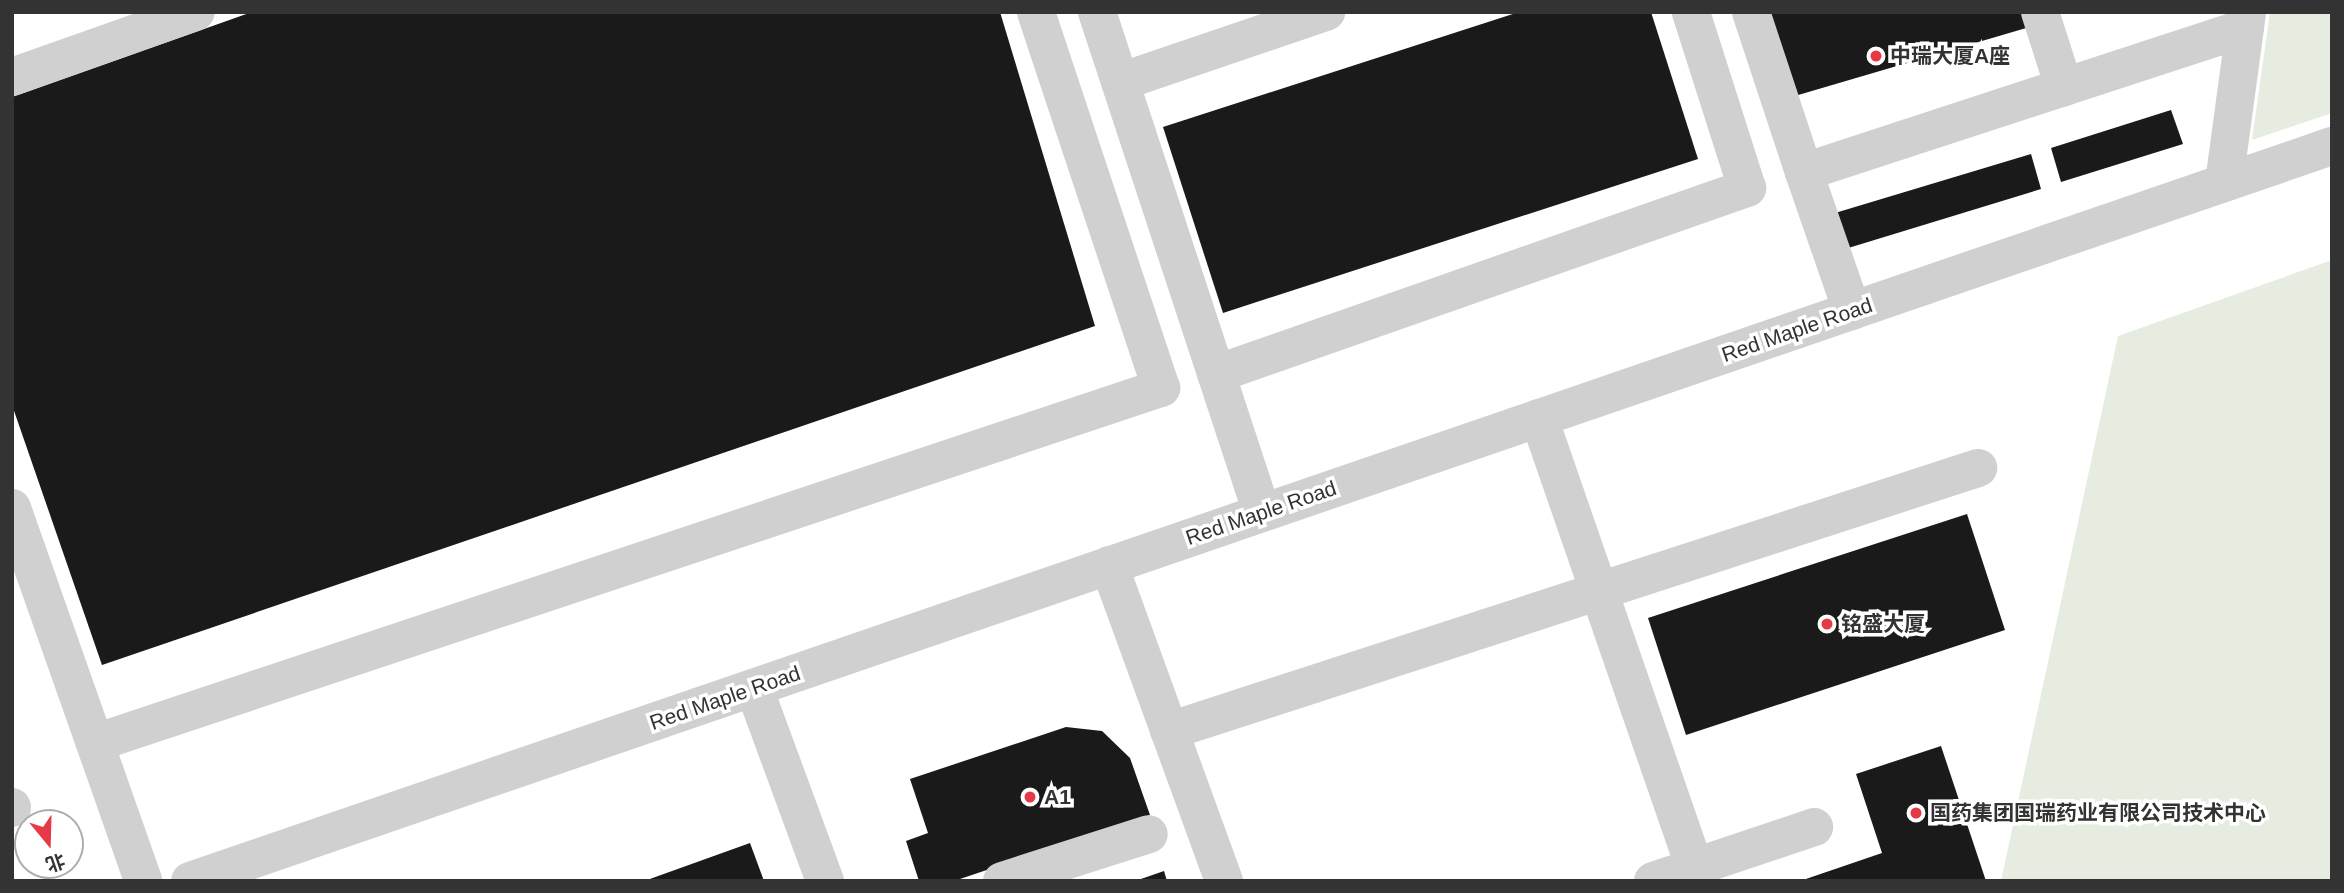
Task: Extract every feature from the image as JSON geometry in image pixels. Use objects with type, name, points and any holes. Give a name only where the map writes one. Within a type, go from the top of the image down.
[{"type":"street","points":[[12,77],[196,12]]},
{"type":"street","points":[[95,743],[1161,388],[1036,12]]},
{"type":"street","points":[[1097,12],[1262,513]]},
{"type":"street","points":[[1120,82],[1326,12]]},
{"type":"street","points":[[1216,374],[1747,188],[1691,12]]},
{"type":"street","points":[[1751,12],[1852,311]]},
{"type":"street","points":[[2040,12],[2064,87]]},
{"type":"street","points":[[1804,172],[2064,87],[2246,20],[2224,183]]},
{"type":"street","name":"Red Maple Road","points":[[190,881],[259,870],[754,688],[2332,146]]},
{"type":"street","points":[[1539,418],[1696,874]]},
{"type":"street","points":[[1169,731],[1978,468]]},
{"type":"street","points":[[12,508],[144,881]]},
{"type":"street","points":[[1109,565],[1224,881]]},
{"type":"street","points":[[754,688],[825,881]]},
{"type":"street","points":[[1653,881],[1696,874],[1814,827]]},
{"type":"street","points":[[1002,881],[1149,834]]},
{"type":"shaded area","points":[[2270,12],[2332,12],[2332,113],[2252,140]]},
{"type":"shaded area","points":[[2332,260],[2332,881],[2001,881],[2118,336]]},
{"type":"building","points":[[252,12],[1000,12],[1095,326],[102,665],[12,405],[12,97]]},
{"type":"building","points":[[1519,12],[1651,12],[1698,159],[1223,313],[1163,127]]},
{"type":"building","name":"中瑞大厦A座","points":[[1763,12],[2029,12],[2033,26],[1788,98]]},
{"type":"building","points":[[2171,110],[2183,144],[2061,182],[2051,148]]},
{"type":"building","points":[[2031,154],[2041,189],[1845,249],[1835,213]]},
{"type":"building","name":"铭盛大厦","points":[[1967,514],[2005,630],[1686,735],[1648,618]]},
{"type":"building","name":"A1","points":[[1066,727],[1102,731],[1130,758],[1150,815],[954,881],[919,881],[906,841],[928,833],[910,779]]},
{"type":"building","name":"国药集团国瑞药业有限公司技术中心","points":[[1941,746],[1986,881],[1800,881],[1882,853],[1856,774]]},
{"type":"building","points":[[750,843],[764,881],[647,881],[647,880]]},
{"type":"building","points":[[1164,871],[1167,881],[1138,881],[1138,880]]},
{"type":"place","name":"中瑞大厦A座","points":[[1876,56]]},
{"type":"place","name":"铭盛大厦","points":[[1827,624]]},
{"type":"place","name":"A1","points":[[1030,797]]},
{"type":"place","name":"国药集团国瑞药业有限公司技术中心","points":[[1916,813]]}]
